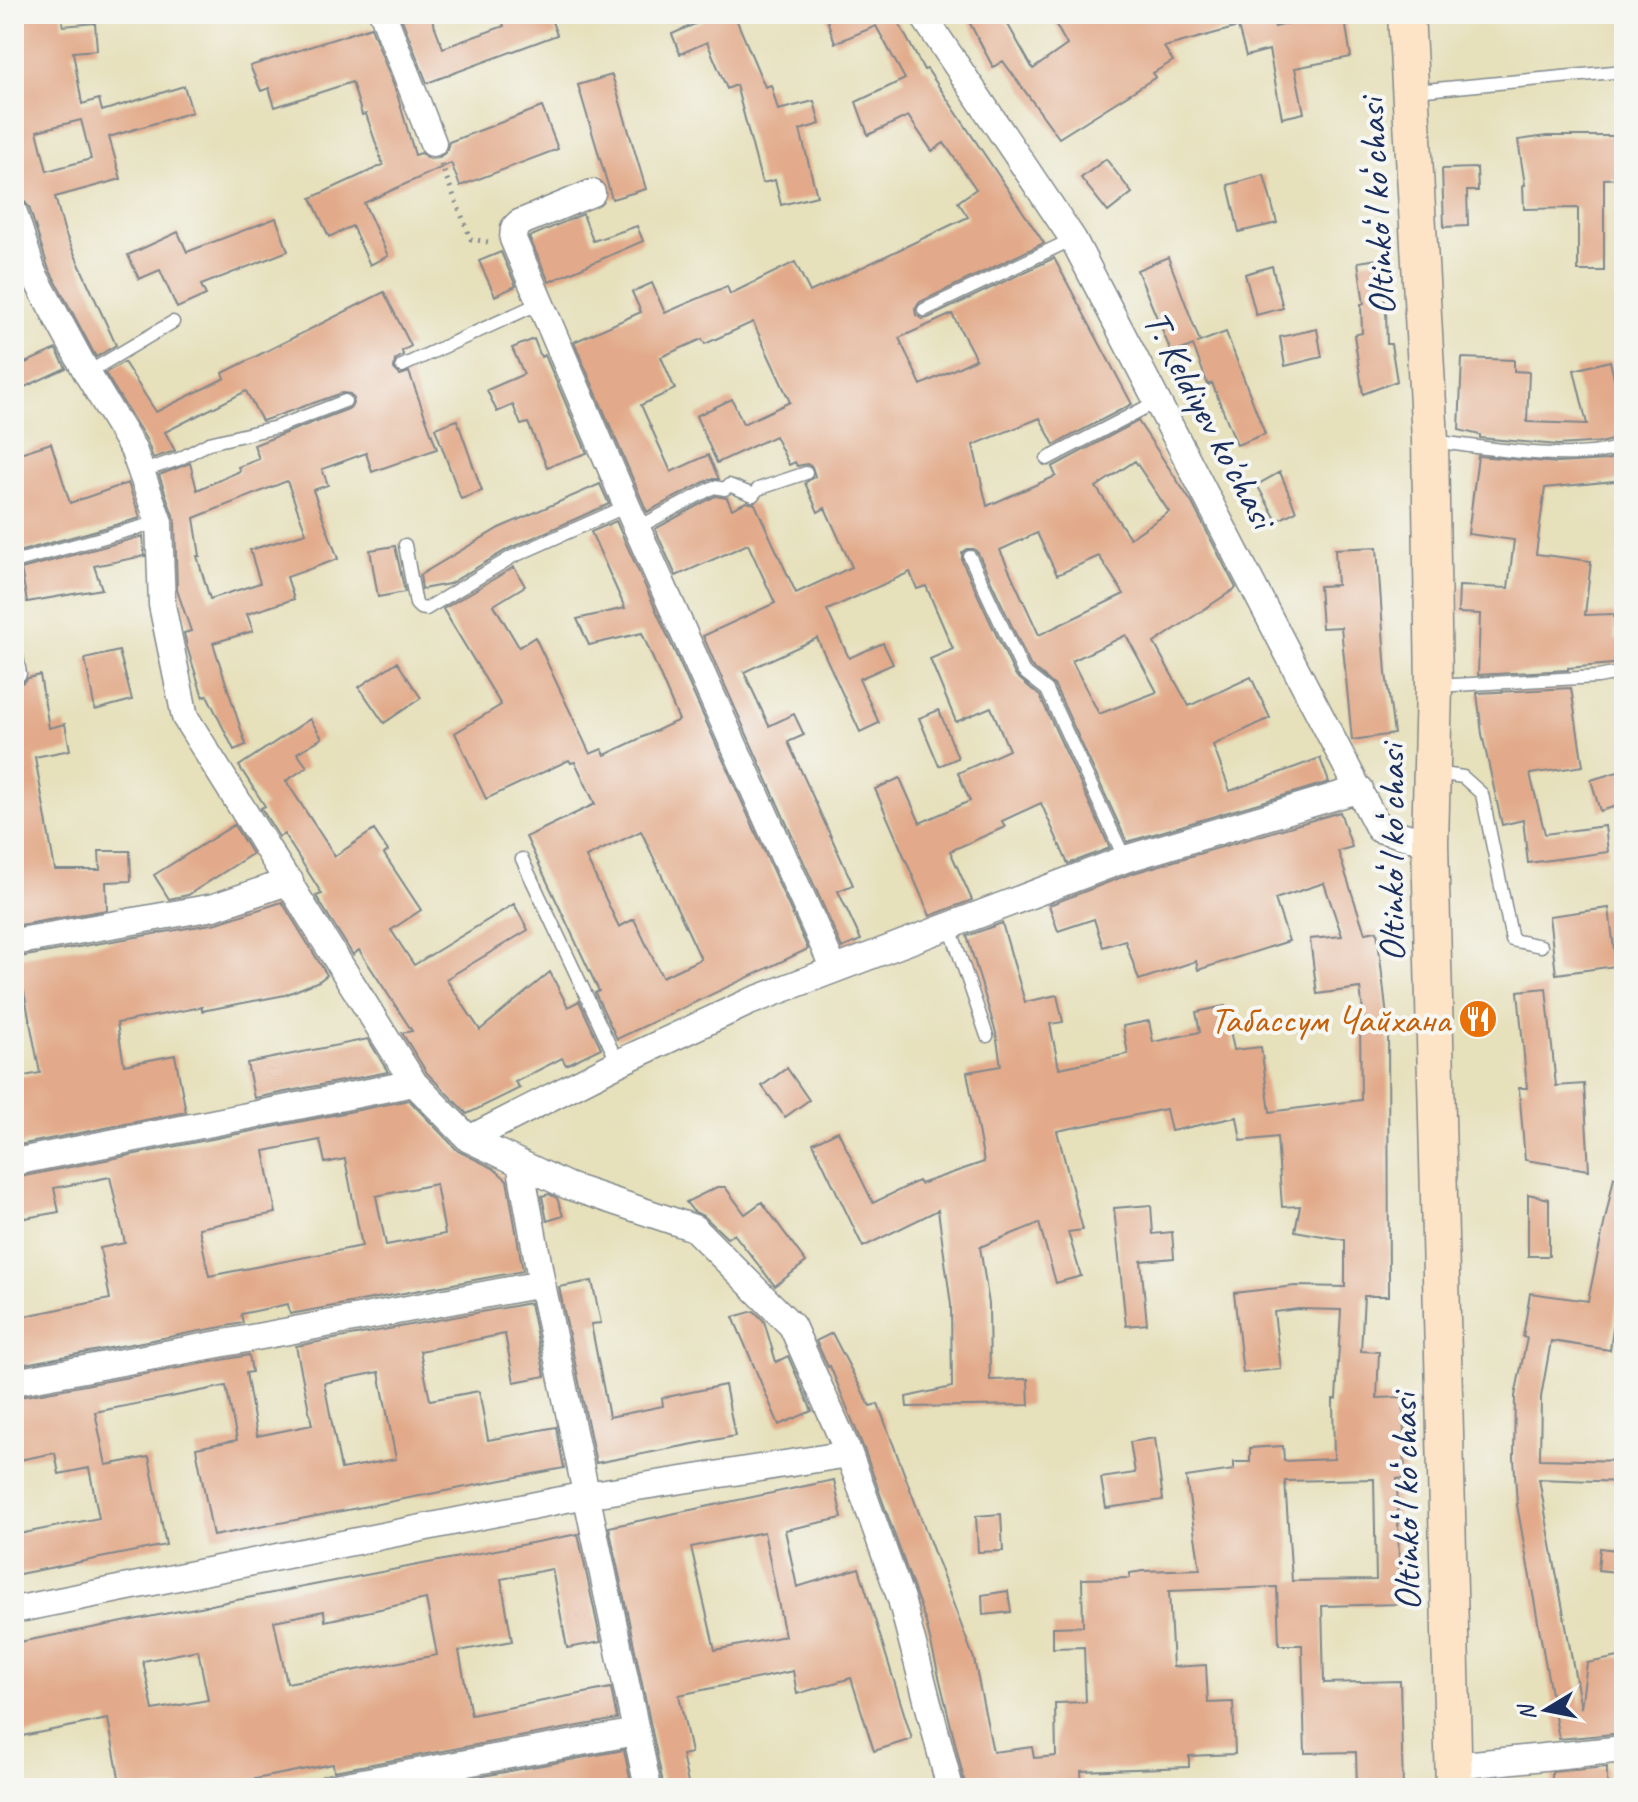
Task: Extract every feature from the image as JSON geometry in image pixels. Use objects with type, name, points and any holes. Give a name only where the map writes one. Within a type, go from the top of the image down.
[{"type":"main road","name":"Oltinkoʻl koʻchasi","points":[[1406,14],[1430,440],[1434,687],[1430,843],[1454,1777]]},
{"type":"street","points":[[383,14],[433,143]]},
{"type":"street","name":"T. Keldiyev ko'chasi","points":[[922,14],[1073,239],[1379,829],[1430,843]]},
{"type":"street","points":[[592,193],[519,223],[514,228],[513,239],[632,517],[834,969]]},
{"type":"street","points":[[14,213],[33,273],[87,373],[133,449],[159,522],[162,605],[185,717],[414,1083],[469,1139],[568,1186],[694,1228],[792,1326],[849,1454],[901,1599],[950,1788]]},
{"type":"street","points":[[469,1139],[618,1063],[749,1002],[1125,859],[1360,789]]},
{"type":"street","points":[[14,942],[214,907],[290,881]]},
{"type":"street","points":[[14,1162],[414,1083]]},
{"type":"street","points":[[520,1163],[542,1284],[648,1788]]},
{"type":"street","points":[[14,1382],[542,1284]]},
{"type":"street","points":[[14,1610],[586,1495],[849,1454]]},
{"type":"street","points":[[329,1788],[636,1732]]},
{"type":"street","points":[[1454,1777],[1624,1749]]},
{"type":"lane","points":[[1412,92],[1624,71]]},
{"type":"lane","points":[[924,310],[1073,239]]},
{"type":"lane","points":[[402,366],[540,303]]},
{"type":"lane","points":[[87,373],[173,322]]},
{"type":"lane","points":[[140,472],[179,459],[209,443],[277,427],[345,401]]},
{"type":"lane","points":[[1047,459],[1158,401]]},
{"type":"lane","points":[[1430,440],[1509,452],[1595,453],[1624,445]]},
{"type":"lane","points":[[405,545],[416,604],[426,609],[512,557],[714,487],[725,489],[729,485],[753,495],[758,489],[806,473]]},
{"type":"lane","points":[[14,562],[159,522]]},
{"type":"lane","points":[[970,557],[1023,671],[1047,690],[1125,859]]},
{"type":"lane","points":[[14,639],[20,674]]},
{"type":"lane","points":[[1434,687],[1598,677],[1624,672]]},
{"type":"lane","points":[[1433,773],[1463,777],[1482,794],[1512,940],[1541,946]]},
{"type":"lane","points":[[522,859],[618,1063]]},
{"type":"lane","points":[[950,927],[987,1036]]},
{"type":"path","points":[[433,143],[471,239],[492,242],[513,239]]},
{"type":"building","points":[[14,14],[62,14],[63,26],[95,23],[97,50],[73,52],[82,104],[99,99],[102,111],[184,86],[192,112],[109,137],[121,179],[55,197],[65,233],[116,345],[96,357],[48,267],[29,207],[14,197],[14,182],[20,181],[14,158]],"holes":[[[81,120],[91,159],[47,171],[37,131]]]},
{"type":"building","points":[[430,14],[443,48],[504,26],[499,14],[549,14],[557,35],[427,83],[401,17]]},
{"type":"building","points":[[718,14],[734,14],[765,87],[771,85],[778,110],[814,101],[820,124],[800,130],[817,196],[781,205],[775,180],[762,183],[736,85],[727,89],[707,42],[680,54],[672,34]]},
{"type":"building","points":[[825,14],[905,14],[896,18],[924,70],[927,69],[1044,243],[920,302],[915,309],[916,315],[928,318],[1054,258],[1132,404],[1054,445],[1040,418],[973,445],[987,506],[1056,476],[1052,467],[1138,421],[1192,503],[1236,588],[1154,643],[1189,706],[1251,677],[1270,718],[1213,745],[1230,791],[1320,758],[1329,782],[1127,842],[1055,686],[1030,665],[978,553],[967,549],[962,553],[962,561],[1015,675],[1040,696],[1110,848],[1068,864],[1041,803],[1002,821],[1005,827],[950,851],[972,900],[930,916],[875,789],[900,778],[920,823],[970,801],[958,773],[1009,750],[991,707],[956,722],[930,659],[953,649],[926,586],[917,589],[910,572],[827,610],[849,658],[883,643],[893,664],[859,679],[879,723],[860,732],[817,638],[744,672],[769,726],[794,714],[804,735],[788,742],[853,885],[838,891],[861,940],[842,948],[703,636],[775,603],[748,544],[676,576],[655,529],[715,496],[727,498],[732,509],[746,502],[755,504],[796,593],[852,567],[825,508],[818,512],[805,483],[815,476],[812,467],[807,464],[797,466],[795,462],[789,465],[775,436],[717,463],[696,416],[732,399],[743,424],[790,402],[753,322],[705,344],[702,339],[661,357],[675,389],[641,405],[671,472],[708,455],[719,479],[710,479],[647,512],[574,342],[641,312],[632,292],[652,283],[665,313],[727,286],[730,294],[795,262],[810,292],[968,217],[958,202],[976,189],[944,143],[932,151],[908,116],[868,135],[856,102],[905,79],[876,26],[835,43]],"holes":[[[952,314],[976,359],[921,385],[899,338]],[[1135,461],[1169,512],[1130,538],[1096,487]],[[1037,533],[1057,575],[1099,556],[1124,594],[1039,635],[1000,550]],[[1126,635],[1157,692],[1099,714],[1072,661]]]},
{"type":"building","points":[[965,14],[1002,14],[1033,69],[1067,45],[1050,14],[1271,14],[1275,27],[1323,14],[1344,14],[1351,57],[1295,68],[1304,113],[1282,118],[1269,50],[1246,56],[1238,27],[1164,47],[1173,61],[1153,73],[1156,77],[1059,138],[1003,61],[993,67]]},
{"type":"building","points":[[371,27],[397,94],[415,155],[421,153],[430,159],[438,158],[446,152],[449,142],[542,107],[558,149],[460,186],[451,163],[364,203],[388,256],[370,265],[352,226],[329,237],[311,198],[383,165],[352,82],[275,107],[269,88],[261,91],[250,66]]},
{"type":"building","points":[[612,75],[646,189],[612,199],[578,85]]},
{"type":"building","points":[[1547,136],[1624,136],[1624,178],[1604,179],[1604,271],[1578,271],[1578,208],[1524,209],[1525,185],[1518,140]]},
{"type":"building","points":[[1106,159],[1132,193],[1108,212],[1081,178]]},
{"type":"building","points":[[1477,168],[1478,191],[1467,191],[1468,226],[1444,227],[1442,169]]},
{"type":"building","points":[[1264,175],[1277,223],[1239,232],[1228,185]]},
{"type":"building","points":[[583,214],[593,241],[637,226],[643,241],[549,282],[529,237]]},
{"type":"building","points":[[276,218],[288,251],[201,285],[206,295],[177,308],[160,270],[139,279],[128,255],[178,232],[187,252]]},
{"type":"building","points":[[501,252],[516,286],[495,296],[479,261]]},
{"type":"building","points":[[1168,257],[1200,342],[1226,332],[1265,434],[1237,445],[1193,345],[1172,354],[1137,270]]},
{"type":"building","points":[[1379,259],[1387,344],[1391,344],[1397,381],[1363,394],[1354,335],[1362,333],[1361,304],[1364,304],[1358,262]]},
{"type":"building","points":[[1272,266],[1283,308],[1256,315],[1245,274]]},
{"type":"building","points":[[384,292],[411,346],[395,360],[394,369],[400,375],[409,372],[437,449],[372,472],[366,453],[322,469],[328,485],[313,490],[338,559],[287,577],[294,599],[247,614],[253,631],[213,643],[246,745],[234,750],[207,695],[203,697],[187,647],[184,633],[191,631],[177,590],[175,521],[159,475],[190,463],[197,490],[259,459],[254,445],[348,409],[354,399],[350,394],[342,393],[262,421],[246,391],[165,432],[175,451],[153,458],[147,441],[105,373],[124,362],[156,412],[225,378],[223,373]],"holes":[[[287,481],[306,533],[250,550],[260,583],[210,599],[197,556],[200,556],[194,518]]]},
{"type":"building","points":[[1317,329],[1322,357],[1285,366],[1280,337]]},
{"type":"building","points":[[534,339],[541,357],[545,355],[587,453],[547,467],[528,423],[521,425],[513,405],[497,412],[487,390],[524,374],[512,348]]},
{"type":"building","points":[[56,349],[66,368],[14,392],[14,368]]},
{"type":"building","points":[[1462,358],[1514,360],[1514,371],[1529,372],[1527,422],[1587,424],[1574,370],[1610,361],[1624,420],[1624,436],[1604,442],[1558,445],[1480,438],[1480,435],[1459,430]]},
{"type":"building","points":[[457,420],[482,491],[461,499],[435,428]]},
{"type":"building","points":[[51,443],[70,503],[128,483],[140,518],[18,552],[14,536],[14,455]]},
{"type":"building","points":[[1624,454],[1624,480],[1545,488],[1536,554],[1591,561],[1585,615],[1614,614],[1615,641],[1624,634],[1624,663],[1478,675],[1480,614],[1458,613],[1459,586],[1508,588],[1514,540],[1468,534],[1478,456],[1558,463],[1607,460]]},
{"type":"building","points":[[1280,472],[1296,511],[1277,521],[1257,485]]},
{"type":"building","points":[[600,484],[609,504],[508,549],[449,584],[422,589],[420,575],[499,528]]},
{"type":"building","points":[[616,521],[808,949],[617,1039],[595,993],[599,991],[526,837],[595,804],[575,762],[569,760],[486,799],[455,733],[501,705],[443,609],[514,567],[525,586],[494,605],[519,647],[535,637],[590,754],[602,749],[605,755],[679,720],[642,633],[589,645],[577,619],[625,608],[591,532]],"holes":[[[641,831],[701,959],[662,977],[634,919],[619,927],[586,857]]]},
{"type":"building","points":[[143,536],[144,556],[94,566],[102,589],[27,602],[21,569]]},
{"type":"building","points":[[395,546],[405,592],[378,597],[370,550]]},
{"type":"building","points":[[1377,547],[1386,673],[1394,734],[1352,740],[1341,627],[1322,628],[1319,586],[1337,585],[1335,549]]},
{"type":"building","points":[[119,651],[132,700],[95,710],[85,659]]},
{"type":"building","points":[[397,662],[421,698],[384,723],[359,687]]},
{"type":"building","points":[[40,675],[49,728],[65,724],[70,750],[35,757],[55,870],[100,870],[99,851],[130,851],[131,881],[106,882],[107,910],[14,926],[14,681],[22,683]]},
{"type":"building","points":[[1571,688],[1583,766],[1530,774],[1545,834],[1605,826],[1608,852],[1528,863],[1523,820],[1502,825],[1482,734],[1477,693]]},
{"type":"building","points":[[939,710],[958,758],[939,766],[919,718]]},
{"type":"building","points":[[310,719],[322,738],[297,753],[307,767],[286,781],[335,856],[374,830],[388,851],[384,854],[421,910],[391,930],[414,965],[514,904],[528,930],[446,979],[480,1030],[550,972],[568,1007],[579,1001],[601,1048],[566,1065],[562,1058],[515,1082],[520,1088],[467,1114],[427,1073],[402,1033],[412,1031],[359,950],[353,955],[316,896],[322,894],[284,834],[279,837],[261,808],[265,806],[239,766]]},
{"type":"building","points":[[1624,770],[1624,804],[1600,811],[1591,780]]},
{"type":"building","points":[[1340,812],[1352,847],[1338,851],[1365,933],[1377,931],[1388,1026],[1389,1296],[1364,1296],[1361,1351],[1379,1352],[1377,1398],[1403,1397],[1405,1478],[1397,1479],[1400,1604],[1322,1606],[1324,1683],[1400,1681],[1403,1788],[1357,1788],[1356,1752],[1305,1753],[1302,1645],[1279,1645],[1277,1587],[1169,1591],[1173,1667],[1206,1665],[1208,1703],[1233,1702],[1235,1754],[1189,1756],[1189,1767],[1081,1771],[1082,1788],[966,1788],[926,1623],[864,1449],[830,1366],[816,1341],[832,1333],[870,1406],[878,1404],[974,1659],[993,1752],[1032,1747],[1034,1758],[1056,1756],[1055,1703],[1086,1702],[1084,1647],[1053,1648],[1053,1627],[1083,1626],[1082,1579],[1130,1578],[1130,1573],[1143,1571],[1200,1569],[1186,1477],[1234,1470],[1234,1462],[1250,1462],[1250,1448],[1283,1446],[1284,1461],[1334,1459],[1333,1399],[1336,1399],[1341,1310],[1274,1312],[1281,1369],[1243,1373],[1234,1293],[1295,1286],[1345,1287],[1345,1240],[1295,1231],[1300,1206],[1282,1207],[1277,1137],[1241,1141],[1237,1117],[1171,1131],[1166,1109],[1057,1131],[1083,1230],[1068,1232],[1081,1276],[1056,1283],[1039,1223],[980,1247],[989,1304],[990,1380],[1028,1379],[1029,1405],[907,1407],[906,1397],[952,1387],[951,1305],[938,1210],[863,1247],[813,1143],[838,1131],[873,1203],[918,1181],[920,1184],[984,1162],[967,1072],[1001,1066],[996,1033],[967,936],[1002,923],[1025,1002],[1057,995],[1063,1022],[1050,1024],[1059,1068],[1128,1054],[1123,1026],[1149,1021],[1153,1042],[1200,1032],[1196,1012],[1225,1006],[1234,1050],[1261,1047],[1270,1112],[1361,1100],[1360,1029],[1365,1028],[1360,988],[1317,994],[1310,939],[1342,936],[1324,883],[1275,899],[1289,941],[1198,970],[1196,961],[1139,980],[1125,940],[1103,947],[1094,919],[1058,931],[1049,905],[1130,874]],"holes":[[[1374,1479],[1376,1580],[1292,1581],[1285,1481]]]},
{"type":"building","points":[[234,825],[252,854],[188,895],[169,899],[154,875]]},
{"type":"building","points":[[282,902],[327,975],[319,981],[285,995],[117,1023],[124,1065],[175,1055],[186,1112],[14,1146],[14,1078],[40,1073],[24,992],[14,994],[14,958],[217,923]]},
{"type":"building","points":[[1609,908],[1616,966],[1556,974],[1549,916]]},
{"type":"building","points":[[1546,988],[1556,1086],[1584,1084],[1589,1170],[1525,1160],[1519,1088],[1527,1088],[1518,991]]},
{"type":"building","points":[[368,1039],[388,1072],[254,1098],[247,1063]]},
{"type":"building","points":[[787,1068],[809,1100],[785,1117],[762,1086]]},
{"type":"building","points":[[409,1100],[458,1151],[493,1168],[507,1180],[523,1271],[290,1314],[288,1304],[241,1314],[243,1323],[14,1366],[14,1318],[110,1299],[100,1248],[125,1243],[110,1177],[54,1188],[59,1212],[14,1220],[14,1178]],"holes":[[[320,1140],[325,1163],[345,1159],[362,1246],[209,1276],[199,1228],[276,1213],[264,1151]],[[436,1184],[445,1234],[386,1245],[376,1196]]]},
{"type":"building","points":[[1614,1177],[1624,1178],[1624,1281],[1621,1295],[1618,1294],[1610,1350],[1551,1341],[1541,1397],[1540,1459],[1624,1461],[1624,1482],[1539,1479],[1581,1708],[1587,1663],[1624,1656],[1624,1733],[1559,1739],[1517,1505],[1515,1396],[1527,1338],[1523,1337],[1530,1293],[1588,1301]]},
{"type":"building","points":[[717,1187],[725,1187],[745,1214],[762,1202],[806,1262],[775,1286],[734,1234],[727,1238],[686,1202]]},
{"type":"building","points":[[549,1194],[557,1198],[563,1216],[547,1221],[542,1196]]},
{"type":"building","points":[[1528,1194],[1549,1199],[1549,1256],[1528,1256]]},
{"type":"building","points":[[1151,1205],[1153,1234],[1172,1232],[1174,1258],[1141,1261],[1147,1324],[1126,1326],[1114,1208]]},
{"type":"building","points":[[592,1281],[601,1323],[591,1324],[609,1417],[663,1406],[662,1398],[725,1385],[735,1436],[596,1463],[559,1287]]},
{"type":"building","points":[[530,1303],[545,1376],[514,1382],[505,1334],[420,1351],[430,1400],[479,1391],[488,1440],[556,1427],[564,1468],[213,1536],[196,1448],[237,1440],[226,1386],[95,1412],[106,1465],[149,1457],[166,1545],[14,1575],[14,1535],[99,1518],[89,1468],[59,1474],[55,1453],[14,1461],[14,1398],[249,1355],[252,1372],[246,1373],[257,1436],[312,1425],[296,1346]],"holes":[[[379,1372],[396,1459],[341,1469],[324,1383]]]},
{"type":"building","points":[[754,1311],[764,1321],[776,1362],[788,1356],[812,1411],[779,1425],[733,1317]]},
{"type":"building","points":[[1155,1438],[1163,1500],[1106,1508],[1101,1478],[1135,1473],[1130,1442]]},
{"type":"building","points":[[834,1480],[842,1518],[785,1530],[797,1587],[859,1568],[912,1739],[874,1751],[851,1678],[797,1694],[793,1671],[679,1695],[691,1753],[682,1755],[689,1788],[664,1788],[609,1527]],"holes":[[[764,1532],[785,1636],[715,1650],[691,1547]]]},
{"type":"building","points":[[1001,1514],[1003,1551],[978,1552],[976,1516]]},
{"type":"building","points":[[578,1534],[601,1642],[567,1648],[552,1569],[501,1579],[512,1641],[459,1651],[471,1715],[611,1688],[617,1719],[334,1771],[333,1764],[208,1788],[121,1788],[108,1719],[17,1737],[14,1720],[14,1643]],"holes":[[[426,1599],[437,1655],[287,1683],[274,1621],[324,1611],[325,1621]],[[198,1650],[208,1700],[153,1710],[143,1661]]]},
{"type":"building","points":[[1600,1548],[1624,1551],[1624,1573],[1598,1570]]},
{"type":"building","points":[[1008,1591],[1011,1612],[983,1615],[982,1595]]},
{"type":"building","points":[[624,1750],[632,1788],[418,1788]]},
{"type":"building","points":[[1607,1767],[1607,1788],[1552,1788],[1552,1772]]},
{"type":"place","name":"Табассум Чайхана","points":[[1478,1019]]}]
